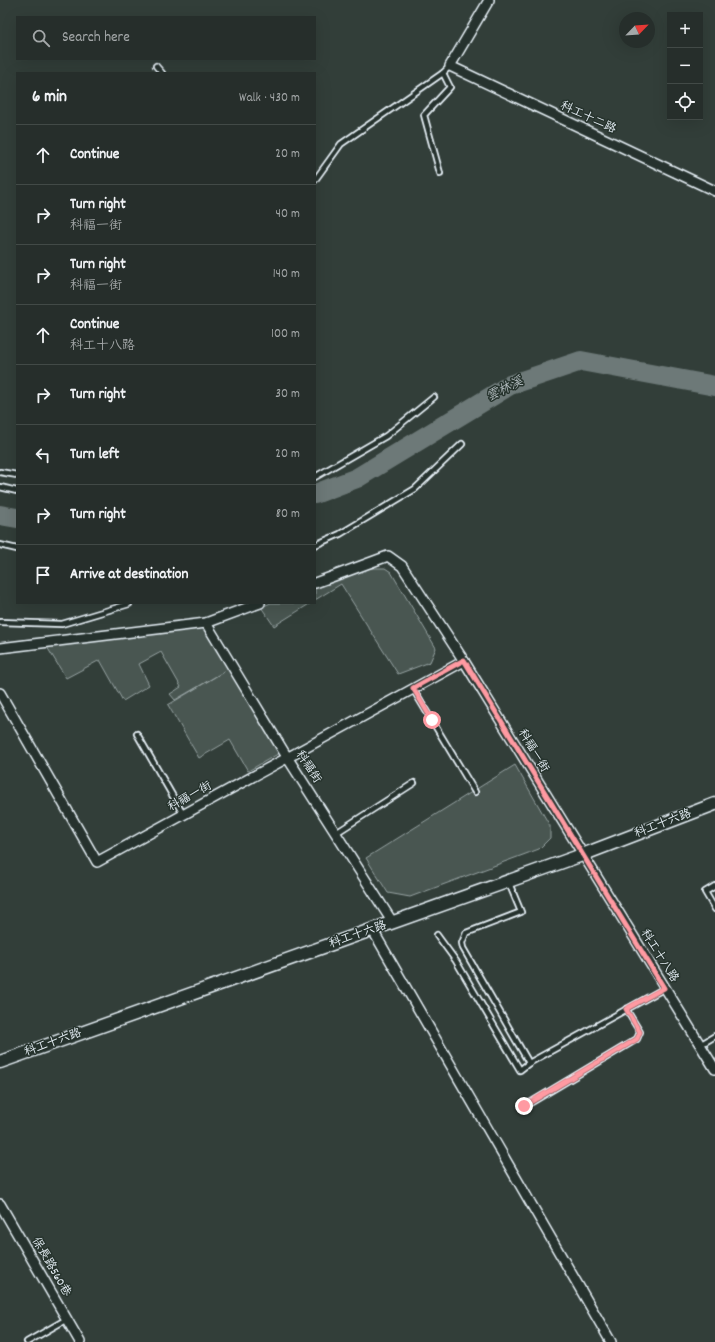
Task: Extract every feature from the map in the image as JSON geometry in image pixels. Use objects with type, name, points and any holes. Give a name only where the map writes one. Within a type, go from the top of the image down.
[{"type":"street","points":[[450,66],[489,0]]},
{"type":"street","name":"科工十二路","points":[[450,66],[715,191]]},
{"type":"street","name":"科福一街","points":[[316,583],[388,556],[402,566],[464,660],[582,855]]},
{"type":"street","points":[[0,648],[206,623],[257,604]]},
{"type":"street","name":"科福街","points":[[206,623],[287,757],[393,923]]},
{"type":"street","name":"科福一街","points":[[0,693],[96,862],[464,660]]},
{"type":"street","name":"科工十六路","points":[[0,1062],[582,855],[715,804]]},
{"type":"street","name":"科工十八路","points":[[582,855],[715,1069]]},
{"type":"street","points":[[372,929],[611,1342]]},
{"type":"street","name":"保長路560巷","points":[[0,1204],[80,1342]]},
{"type":"lane","points":[[156,66],[161,72]]},
{"type":"lane","points":[[316,179],[341,144],[443,74],[450,66]]},
{"type":"lane","points":[[440,174],[424,115],[450,87],[443,74]]},
{"type":"lane","points":[[316,476],[386,436],[434,397]]},
{"type":"lane","points":[[316,545],[340,534],[415,489],[462,444]]},
{"type":"lane","points":[[0,472],[16,474]]},
{"type":"lane","points":[[0,487],[16,491]]},
{"type":"lane","points":[[0,545],[16,549]]},
{"type":"lane","points":[[0,622],[62,624],[129,604]]},
{"type":"lane","points":[[413,688],[475,792]]},
{"type":"lane","points":[[137,734],[183,814]]},
{"type":"lane","points":[[336,833],[414,783]]},
{"type":"lane","points":[[508,881],[521,912],[466,932],[462,943],[463,948],[529,1063]]},
{"type":"lane","points":[[715,886],[705,892],[715,909]]},
{"type":"lane","points":[[437,936],[456,961],[520,1070],[529,1063],[664,988]]},
{"type":"lane","points":[[524,1106],[637,1039],[640,1032],[626,1009]]},
{"type":"lane","points":[[700,1045],[715,1036]]},
{"type":"lane","points":[[27,1342],[67,1319]]},
{"type":"shaded area","points":[[363,568],[385,568],[391,572],[436,648],[430,662],[398,674],[341,584],[316,599],[316,586]]},
{"type":"shaded area","points":[[268,604],[309,604],[274,626],[261,607]]},
{"type":"shaded area","points":[[206,623],[283,751],[248,771],[230,740],[199,758],[168,705],[225,671],[175,700],[170,694],[181,687],[161,652],[139,664],[149,685],[123,701],[100,660],[66,678],[47,647]]},
{"type":"shaded area","points":[[515,765],[550,826],[550,838],[539,849],[410,897],[388,893],[366,858]]},
{"type":"waterway","name":"雲林溪","points":[[316,494],[357,478],[510,385],[581,361],[715,386]]},
{"type":"waterway","name":"雲林溪","points":[[0,515],[16,518]]},
{"type":"route","points":[[432,720],[413,688],[464,660],[664,988],[626,1009],[640,1032],[637,1039],[524,1106]]}]
